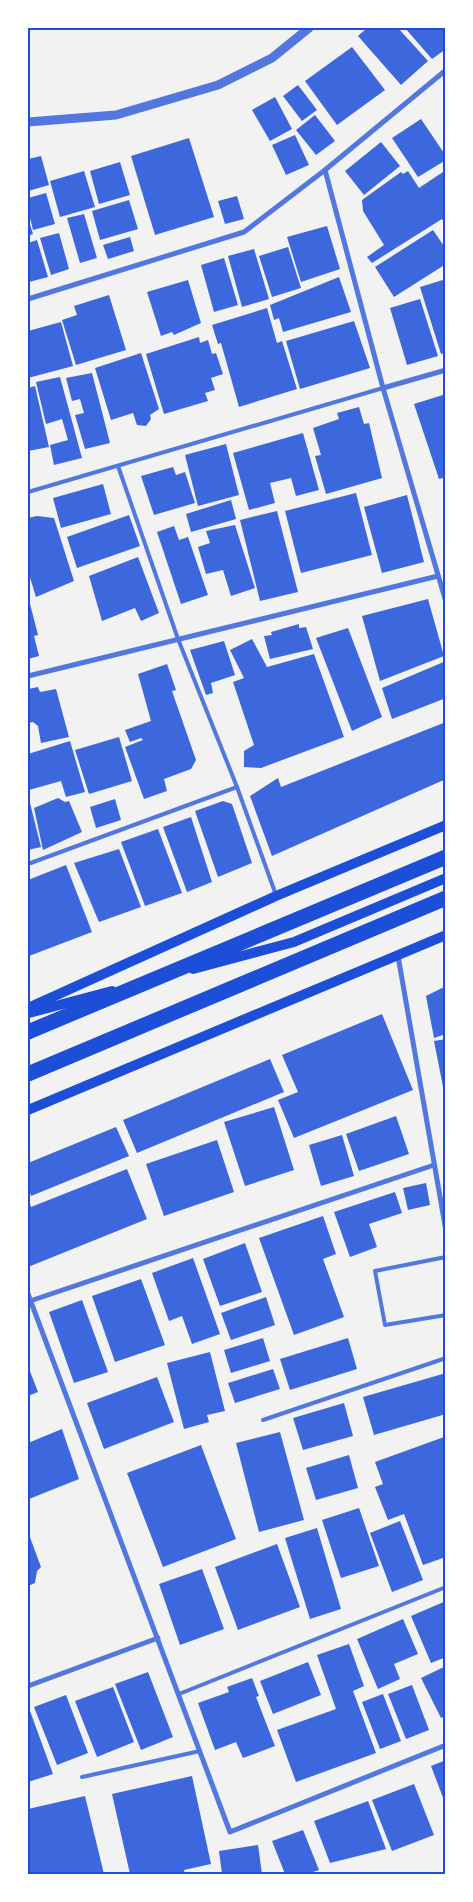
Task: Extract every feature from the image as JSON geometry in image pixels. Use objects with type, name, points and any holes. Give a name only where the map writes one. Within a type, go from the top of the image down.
[{"type":"highway","points":[[28,1032],[446,857]]},
{"type":"highway","points":[[28,1074],[446,898]]},
{"type":"main road","points":[[28,1008],[276,896],[446,825]]},
{"type":"main road","points":[[28,1013],[294,942],[446,878]]},
{"type":"main road","points":[[28,1110],[446,935]]},
{"type":"street","points":[[28,122],[116,115],[218,84],[272,58],[310,28]]},
{"type":"street","points":[[28,299],[244,232],[325,170],[446,70]]},
{"type":"street","points":[[325,170],[383,388],[446,602]]},
{"type":"street","points":[[383,388],[446,370]]},
{"type":"street","points":[[28,676],[438,576]]},
{"type":"street","points":[[398,955],[446,1231]]},
{"type":"street","points":[[30,1301],[434,1166]]},
{"type":"street","points":[[28,1294],[230,1832],[446,1745]]},
{"type":"street","points":[[28,1686],[158,1638]]},
{"type":"lane","points":[[28,492],[383,388]]},
{"type":"lane","points":[[118,466],[178,639],[237,787],[276,896]]},
{"type":"lane","points":[[28,864],[237,787]]},
{"type":"lane","points":[[446,1257],[375,1271],[385,1326],[446,1315]]},
{"type":"lane","points":[[263,1420],[446,1358]]},
{"type":"lane","points":[[179,1694],[446,1587]]},
{"type":"lane","points":[[82,1777],[200,1751]]},
{"type":"building","points":[[367,28],[398,28],[428,61],[401,85],[358,36]]},
{"type":"building","points":[[405,28],[441,28],[446,33],[446,49],[432,59]]},
{"type":"building","points":[[352,47],[385,90],[337,125],[305,81]]},
{"type":"building","points":[[298,85],[317,110],[302,121],[283,96]]},
{"type":"building","points":[[275,97],[292,129],[270,141],[252,110]]},
{"type":"building","points":[[315,115],[335,141],[316,155],[296,130]]},
{"type":"building","points":[[421,119],[446,156],[446,160],[418,177],[392,138]]},
{"type":"building","points":[[295,135],[309,165],[286,175],[272,145]]},
{"type":"building","points":[[189,138],[214,217],[155,235],[131,156]]},
{"type":"building","points":[[381,142],[400,166],[364,195],[345,171]]},
{"type":"building","points":[[41,156],[49,185],[28,191],[28,159]]},
{"type":"building","points":[[120,162],[130,195],[99,204],[90,171]]},
{"type":"building","points":[[446,170],[446,225],[442,219],[372,263],[367,257],[384,245],[363,211],[362,200],[401,172],[403,174],[408,171],[419,188]]},
{"type":"building","points":[[84,171],[95,207],[60,217],[50,181]]},
{"type":"building","points":[[46,193],[55,224],[33,230],[28,210],[28,198]]},
{"type":"building","points":[[237,196],[244,219],[225,224],[218,201]]},
{"type":"building","points":[[129,200],[138,229],[100,240],[92,211]]},
{"type":"building","points":[[84,214],[97,258],[80,263],[67,218]]},
{"type":"building","points":[[28,218],[33,234],[28,236]]},
{"type":"building","points":[[327,226],[340,269],[301,282],[287,237]]},
{"type":"building","points":[[433,230],[446,249],[446,264],[394,297],[375,267]]},
{"type":"building","points":[[59,233],[69,269],[51,275],[40,238]]},
{"type":"building","points":[[130,237],[134,251],[108,259],[103,245]]},
{"type":"building","points":[[37,240],[48,277],[29,282],[28,243]]},
{"type":"building","points":[[288,247],[301,288],[272,297],[259,256]]},
{"type":"building","points":[[254,249],[269,299],[242,307],[228,256]]},
{"type":"building","points":[[224,258],[238,305],[214,312],[201,265]]},
{"type":"building","points":[[339,277],[351,312],[283,332],[279,318],[274,320],[270,305]]},
{"type":"building","points":[[446,279],[446,353],[441,354],[420,287]]},
{"type":"building","points":[[188,280],[201,323],[174,335],[172,332],[161,336],[147,292]]},
{"type":"building","points":[[109,295],[126,350],[76,365],[62,320],[77,315],[74,306]]},
{"type":"building","points":[[420,299],[438,356],[407,365],[390,308]]},
{"type":"building","points":[[267,308],[277,343],[282,341],[297,389],[239,407],[221,343],[218,344],[212,325]]},
{"type":"building","points":[[354,321],[370,368],[300,389],[286,341]]},
{"type":"building","points":[[61,322],[73,366],[28,378],[28,331]]},
{"type":"building","points":[[199,337],[200,343],[208,340],[212,354],[216,353],[223,374],[211,378],[215,390],[205,393],[208,401],[164,414],[146,354]]},
{"type":"building","points":[[141,353],[159,409],[150,415],[151,419],[146,426],[137,425],[133,413],[111,420],[95,368]]},
{"type":"building","points":[[92,373],[110,443],[85,449],[75,415],[84,413],[80,399],[72,401],[66,378]]},
{"type":"building","points":[[60,377],[82,458],[54,465],[50,445],[68,440],[62,419],[46,424],[36,382]]},
{"type":"building","points":[[35,386],[49,447],[28,451],[28,388]]},
{"type":"building","points":[[446,394],[446,477],[439,479],[414,404]]},
{"type":"building","points":[[359,407],[364,424],[369,423],[382,478],[326,494],[315,456],[321,455],[313,428],[339,419],[337,413]]},
{"type":"building","points":[[303,433],[319,490],[296,496],[291,478],[270,483],[275,503],[249,510],[233,453]]},
{"type":"building","points":[[226,444],[239,495],[198,506],[185,455]]},
{"type":"building","points":[[173,467],[176,475],[185,472],[195,503],[154,515],[141,476]]},
{"type":"building","points":[[103,484],[111,514],[61,528],[53,498]]},
{"type":"building","points":[[356,493],[372,555],[301,573],[285,511]]},
{"type":"building","points":[[407,495],[424,562],[382,573],[364,507]]},
{"type":"building","points":[[231,500],[236,519],[191,532],[186,514]]},
{"type":"building","points":[[277,511],[298,592],[260,601],[240,520]]},
{"type":"building","points":[[129,515],[140,546],[77,568],[67,537]]},
{"type":"building","points":[[37,516],[54,518],[74,581],[36,597],[28,571],[28,518]]},
{"type":"building","points":[[235,525],[255,588],[231,596],[223,570],[206,574],[198,547],[210,543],[206,531]]},
{"type":"building","points":[[174,526],[179,540],[188,537],[208,595],[181,604],[157,532]]},
{"type":"building","points":[[138,557],[159,613],[141,621],[135,608],[102,621],[89,576]]},
{"type":"building","points":[[28,596],[38,635],[34,636],[39,656],[28,659]]},
{"type":"building","points":[[428,599],[444,656],[380,681],[362,616]]},
{"type":"building","points":[[299,624],[299,628],[306,627],[313,649],[270,659],[264,636],[272,635],[271,632]]},
{"type":"building","points":[[348,628],[382,717],[352,731],[316,638]]},
{"type":"building","points":[[252,639],[267,667],[314,654],[344,737],[261,768],[244,767],[244,751],[254,745],[233,682],[244,678],[230,650]]},
{"type":"building","points":[[224,641],[235,675],[211,683],[213,693],[206,695],[190,650]]},
{"type":"building","points":[[446,661],[446,698],[392,719],[382,688]]},
{"type":"building","points":[[167,664],[176,690],[172,691],[196,760],[191,769],[164,779],[167,791],[144,799],[125,747],[143,740],[141,738],[130,742],[125,730],[151,721],[138,674]]},
{"type":"building","points":[[38,687],[40,692],[56,689],[69,737],[41,743],[38,726],[33,722],[28,723],[28,689]]},
{"type":"building","points":[[446,722],[446,779],[272,856],[250,796],[278,778],[281,787]]},
{"type":"building","points":[[119,737],[132,781],[89,794],[75,750]]},
{"type":"building","points":[[70,741],[85,792],[66,797],[61,781],[29,790],[28,754]]},
{"type":"building","points":[[28,795],[41,847],[28,850]]},
{"type":"building","points":[[58,798],[65,802],[69,801],[82,832],[43,850],[34,808]]},
{"type":"building","points":[[115,799],[121,820],[96,828],[90,807]]},
{"type":"building","points":[[223,801],[232,804],[252,863],[218,877],[195,811]]},
{"type":"building","points":[[191,817],[212,882],[187,892],[163,827]]},
{"type":"building","points":[[158,829],[182,893],[145,906],[121,842]]},
{"type":"building","points":[[119,849],[141,907],[99,922],[74,863]]},
{"type":"building","points":[[66,865],[92,932],[29,956],[28,880]]},
{"type":"building","points":[[446,986],[446,1034],[434,1038],[426,996]]},
{"type":"building","points":[[382,1014],[413,1090],[294,1138],[278,1100],[298,1092],[282,1055]]},
{"type":"building","points":[[446,1039],[446,1097],[445,1097],[434,1041]]},
{"type":"building","points":[[270,1059],[284,1092],[137,1153],[123,1120]]},
{"type":"building","points":[[274,1107],[294,1170],[245,1186],[224,1122]]},
{"type":"building","points":[[396,1116],[409,1154],[359,1171],[346,1134]]},
{"type":"building","points":[[116,1127],[129,1156],[31,1196],[28,1187],[28,1163]]},
{"type":"building","points":[[342,1135],[354,1176],[321,1186],[309,1145]]},
{"type":"building","points":[[217,1140],[234,1192],[164,1216],[146,1164]]},
{"type":"building","points":[[127,1169],[147,1219],[28,1267],[28,1198],[31,1207]]},
{"type":"building","points":[[426,1183],[430,1205],[408,1210],[403,1188]]},
{"type":"building","points":[[395,1192],[402,1213],[369,1224],[377,1247],[350,1257],[334,1212]]},
{"type":"building","points":[[323,1216],[336,1254],[323,1259],[344,1317],[294,1335],[259,1238]]},
{"type":"building","points":[[245,1243],[262,1292],[220,1306],[203,1259]]},
{"type":"building","points":[[193,1258],[220,1334],[192,1344],[182,1316],[169,1321],[152,1273]]},
{"type":"building","points":[[141,1279],[165,1345],[115,1362],[92,1296]]},
{"type":"building","points":[[266,1297],[275,1325],[231,1340],[221,1313]]},
{"type":"building","points":[[82,1300],[108,1372],[74,1383],[49,1312]]},
{"type":"building","points":[[263,1338],[270,1361],[231,1373],[224,1350]]},
{"type":"building","points":[[348,1338],[357,1369],[290,1390],[280,1359]]},
{"type":"building","points":[[210,1352],[225,1411],[207,1415],[209,1422],[184,1429],[167,1363]]},
{"type":"building","points":[[28,1366],[38,1392],[28,1396]]},
{"type":"building","points":[[273,1369],[280,1389],[235,1403],[228,1383]]},
{"type":"building","points":[[446,1373],[446,1414],[374,1435],[363,1397]]},
{"type":"building","points":[[157,1377],[174,1422],[104,1449],[87,1403]]},
{"type":"building","points":[[344,1403],[353,1436],[303,1450],[293,1418]]},
{"type":"building","points":[[62,1429],[79,1479],[29,1499],[28,1443]]},
{"type":"building","points":[[280,1432],[304,1520],[259,1532],[236,1443]]},
{"type":"building","points":[[444,1437],[446,1442],[446,1557],[423,1565],[404,1514],[388,1520],[375,1487],[383,1484],[375,1462]]},
{"type":"building","points":[[201,1445],[236,1539],[163,1567],[127,1473]]},
{"type":"building","points":[[349,1455],[358,1488],[316,1500],[306,1468]]},
{"type":"building","points":[[359,1508],[379,1566],[341,1578],[322,1520]]},
{"type":"building","points":[[400,1521],[423,1580],[392,1592],[370,1533]]},
{"type":"building","points":[[317,1528],[341,1609],[310,1619],[285,1538]]},
{"type":"building","points":[[28,1532],[41,1567],[37,1571],[35,1583],[28,1586]]},
{"type":"building","points":[[277,1544],[300,1607],[238,1630],[215,1567]]},
{"type":"building","points":[[202,1569],[224,1629],[180,1645],[159,1584]]},
{"type":"building","points":[[446,1601],[446,1657],[431,1663],[411,1616]]},
{"type":"building","points":[[403,1619],[418,1654],[394,1664],[400,1679],[378,1689],[357,1639]]},
{"type":"building","points":[[349,1644],[364,1686],[353,1691],[376,1753],[296,1782],[277,1730],[336,1709],[317,1655]]},
{"type":"building","points":[[308,1662],[321,1695],[273,1714],[260,1681]]},
{"type":"building","points":[[446,1666],[446,1716],[441,1718],[421,1678]]},
{"type":"building","points":[[148,1672],[173,1737],[141,1750],[115,1684]]},
{"type":"building","points":[[252,1678],[259,1696],[256,1697],[275,1746],[243,1758],[236,1742],[215,1750],[198,1703],[229,1692],[227,1687]]},
{"type":"building","points":[[412,1685],[429,1730],[406,1739],[388,1694]]},
{"type":"building","points":[[113,1687],[134,1742],[97,1757],[75,1701]]},
{"type":"building","points":[[383,1694],[401,1741],[380,1749],[362,1702]]},
{"type":"building","points":[[66,1695],[88,1753],[57,1765],[34,1707]]},
{"type":"building","points":[[30,1711],[53,1774],[28,1782],[28,1712]]},
{"type":"building","points":[[446,1760],[446,1803],[445,1803],[431,1766]]},
{"type":"building","points":[[192,1776],[211,1864],[184,1870],[185,1874],[130,1874],[112,1794]]},
{"type":"building","points":[[414,1784],[434,1835],[392,1851],[372,1800]]},
{"type":"building","points":[[85,1796],[104,1874],[28,1874],[28,1809]]},
{"type":"building","points":[[368,1801],[386,1849],[330,1863],[314,1821]]},
{"type":"building","points":[[303,1830],[319,1870],[307,1874],[285,1874],[272,1841]]},
{"type":"building","points":[[258,1845],[262,1874],[222,1874],[219,1851]]}]
